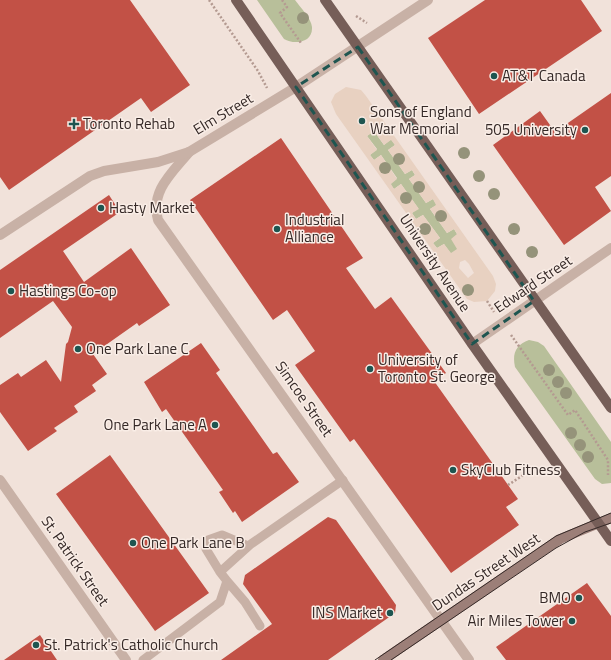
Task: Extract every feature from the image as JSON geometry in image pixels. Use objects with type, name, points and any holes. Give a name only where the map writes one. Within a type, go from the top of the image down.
[{"type":"main road","name":"University Avenue","points":[[236,0],[472,344],[611,541]]},
{"type":"main road","points":[[325,0],[534,301],[611,408]]},
{"type":"main road","name":"Dundas Street West","points":[[383,660],[560,539],[611,518]]},
{"type":"street","name":"Elm Street","points":[[0,235],[90,176],[104,171],[158,162],[189,152],[296,87],[428,0]]},
{"type":"street","name":"Simcoe Street","points":[[189,152],[158,190],[156,212],[158,220],[469,660]]},
{"type":"street","name":"Edward Street","points":[[472,344],[611,248]]},
{"type":"street","name":"St. Patrick Street","points":[[0,480],[126,660]]},
{"type":"lane","points":[[220,572],[248,546],[343,480]]},
{"type":"lane","points":[[248,546],[222,535],[208,540],[206,549],[220,572],[245,602],[260,626]]},
{"type":"lane","points":[[143,660],[220,602],[227,581]]},
{"type":"path","points":[[209,0],[258,71]]},
{"type":"path","points":[[282,0],[287,7],[280,13],[301,43]]},
{"type":"path","points":[[487,301],[568,415],[575,410],[608,460],[608,475]]},
{"type":"path","points":[[508,485],[525,474]]},
{"type":"highlighted area","points":[[358,47],[534,301],[472,344],[296,87]]},
{"type":"green space","points":[[257,0],[295,0],[308,16],[312,27],[309,36],[298,42],[284,39]]},
{"type":"green space","points":[[374,131],[384,145],[391,139],[395,145],[388,150],[405,174],[412,170],[415,175],[409,179],[426,203],[433,199],[437,205],[430,209],[447,233],[454,229],[457,234],[458,249],[451,254],[444,244],[437,248],[433,243],[440,238],[423,215],[416,219],[412,213],[418,208],[401,184],[394,189],[390,184],[397,178],[381,155],[374,160],[370,155],[377,149],[367,136]]},
{"type":"green space","points":[[529,340],[538,342],[544,346],[611,442],[611,483],[602,484],[595,479],[515,367],[514,358],[516,350],[521,344]]},
{"type":"shaded area","points":[[346,87],[361,90],[366,96],[493,276],[496,284],[495,291],[487,301],[474,302],[467,299],[336,114],[331,102],[335,94]],"holes":[[[374,131],[384,145],[391,140],[395,145],[388,150],[405,174],[412,170],[415,175],[409,179],[426,203],[433,199],[436,205],[430,209],[447,233],[454,229],[457,234],[451,239],[457,249],[451,253],[444,244],[437,248],[433,243],[440,238],[423,215],[416,219],[412,213],[419,209],[401,184],[394,189],[391,184],[397,179],[381,155],[374,160],[370,155],[377,150],[367,136]],[[465,260],[474,273],[468,278],[459,268],[460,262]]]},
{"type":"building","name":"Toronto Rehab","points":[[0,0],[130,0],[190,85],[151,112],[141,98],[9,190],[0,177]]},
{"type":"building","name":"AT&T Canada","points":[[485,0],[581,0],[602,31],[479,114],[428,38]]},
{"type":"building","name":"505 University","points":[[611,93],[611,176],[595,187],[611,211],[564,245],[493,145],[540,111],[555,132]]},
{"type":"building","points":[[281,138],[363,258],[346,268],[375,309],[391,297],[446,373],[434,381],[518,499],[506,507],[519,525],[451,573],[354,439],[350,442],[295,365],[315,351],[287,310],[273,320],[190,200]]},
{"type":"building","name":"One Park Lane C","points":[[109,195],[120,212],[63,251],[84,282],[131,248],[170,305],[139,326],[137,323],[93,354],[107,374],[92,385],[96,391],[74,406],[78,412],[54,428],[57,431],[28,451],[0,412],[0,385],[18,373],[21,377],[46,360],[61,382],[66,344],[68,342],[72,327],[53,301],[0,338],[0,270]]},
{"type":"building","name":"One Park Lane A","points":[[201,343],[220,370],[216,373],[273,454],[277,452],[299,482],[242,522],[235,511],[233,513],[219,492],[223,490],[166,409],[162,412],[144,382]]},
{"type":"building","name":"One Park Lane B","points":[[110,455],[209,593],[155,631],[56,494]]},
{"type":"building","points":[[328,517],[336,520],[396,605],[395,613],[328,660],[221,660],[272,624],[243,584],[245,575]]},
{"type":"building","name":"Air Miles Tower","points":[[587,583],[611,616],[611,660],[506,660],[496,647]]},
{"type":"building","name":"St. Patrick's Catholic Church","points":[[40,635],[57,660],[4,660]]},
{"type":"tram line","points":[[375,660],[556,536],[611,513]]},
{"type":"tram line","points":[[391,660],[556,548],[585,532],[611,523]]},
{"type":"place","name":"AT&T Canada","points":[[494,76]]},
{"type":"place","name":"Sons of England War Memorial","points":[[362,121]]},
{"type":"place","name":"Toronto Rehab","points":[[74,124]]},
{"type":"place","name":"505 University","points":[[585,130]]},
{"type":"place","name":"Hasty Market","points":[[101,208]]},
{"type":"place","name":"Industrial Alliance","points":[[277,229]]},
{"type":"place","name":"Hastings Co-op","points":[[11,291]]},
{"type":"place","name":"One Park Lane C","points":[[78,349]]},
{"type":"place","name":"University of Toronto St. George","points":[[370,369]]},
{"type":"place","name":"One Park Lane A","points":[[215,425]]},
{"type":"place","name":"SkyClub Fitness","points":[[453,470]]},
{"type":"place","name":"One Park Lane B","points":[[133,543]]},
{"type":"place","name":"BMO","points":[[579,598]]},
{"type":"place","name":"INS Market","points":[[390,613]]},
{"type":"place","name":"Air Miles Tower","points":[[572,621]]},
{"type":"place","name":"St. Patrick's Catholic Church","points":[[36,645]]}]
